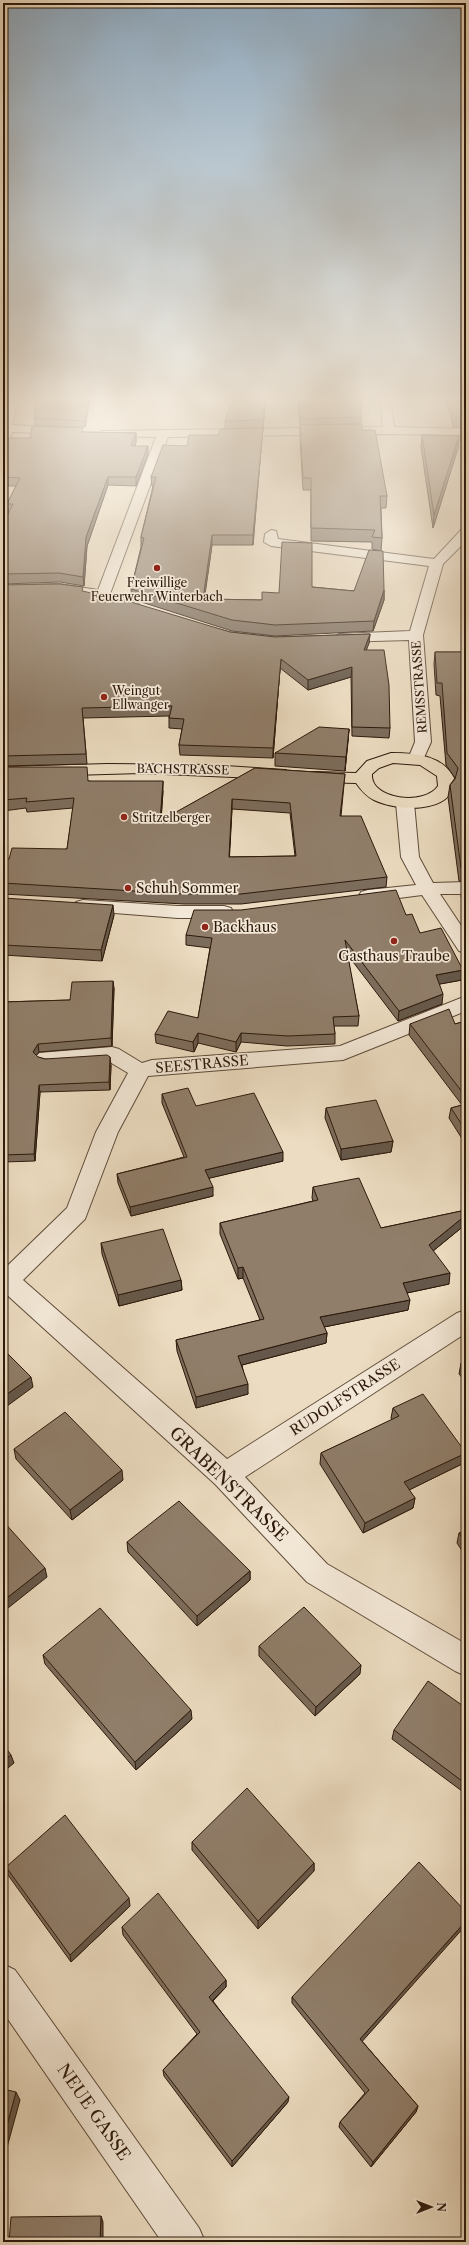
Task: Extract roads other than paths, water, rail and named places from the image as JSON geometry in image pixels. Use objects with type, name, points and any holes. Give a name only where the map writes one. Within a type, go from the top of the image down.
[{"type":"main road","points":[[404,758],[416,759],[439,768],[454,784],[439,796],[430,800],[405,803],[391,802],[370,792],[364,785],[363,778],[365,771],[380,761],[404,758]]},
{"type":"main road","name":"BACHSTRASSE","points":[[3,772],[106,768],[228,770],[331,778],[363,778]]},
{"type":"street","points":[[103,595],[138,502]]},
{"type":"street","name":"REMSSTRASSE","points":[[416,759],[423,742],[416,635],[438,563],[466,533]]},
{"type":"street","points":[[271,534],[270,542],[438,563]]},
{"type":"street","points":[[3,590],[60,588],[103,595],[148,611]]},
{"type":"street","points":[[322,639],[416,635]]},
{"type":"street","points":[[405,803],[410,857],[427,889],[466,947]]},
{"type":"street","points":[[350,898],[427,889],[466,888]]},
{"type":"street","points":[[65,905],[178,912],[241,912]]},
{"type":"street","name":"SEESTRASSE","points":[[6,1284],[77,1213],[107,1132],[140,1071],[152,1067],[343,1053],[466,1003]]},
{"type":"street","points":[[46,1058],[112,1054],[140,1071]]},
{"type":"street","name":"GRABENSTRASSE","points":[[6,1284],[225,1475],[317,1573],[466,1661]]},
{"type":"street","name":"RUDOLFSTRASSE","points":[[225,1475],[466,1320]]},
{"type":"street","name":"NEUE GASSE","points":[[3,1982],[185,2242]]},
{"type":"place","name":"Freiwillige Feuerwehr Winterbach","points":[[157,568]]},
{"type":"place","name":"Weingut Ellwanger","points":[[104,697]]},
{"type":"place","name":"Stritzelberger","points":[[124,817]]},
{"type":"place","name":"Schuh Sommer","points":[[128,888]]},
{"type":"place","name":"Backhaus","points":[[205,927]]},
{"type":"place","name":"Gasthaus Traube","points":[[394,941]]}]
